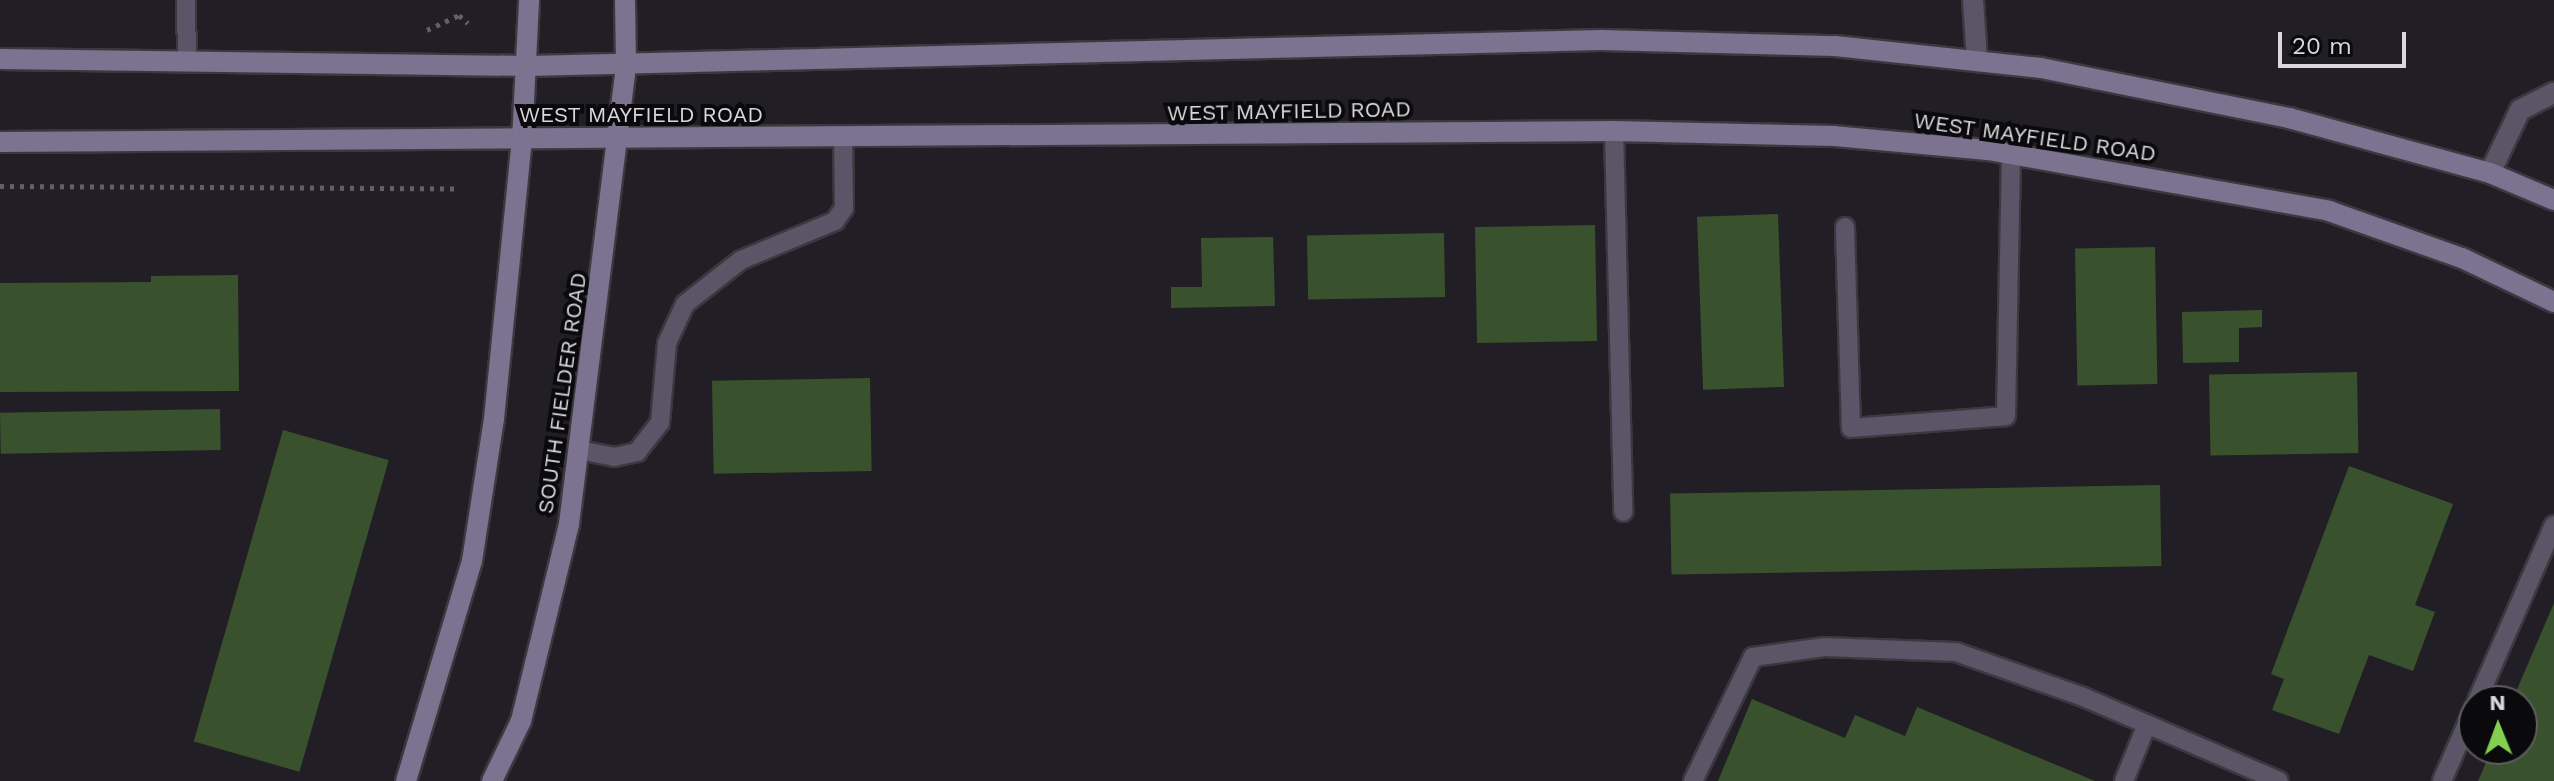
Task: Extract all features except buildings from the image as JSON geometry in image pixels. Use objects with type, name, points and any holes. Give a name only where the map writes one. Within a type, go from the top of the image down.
[{"type":"main road","points":[[406,781],[472,561],[494,419],[522,140],[529,0]]},
{"type":"main road","name":"SOUTH FIELDER ROAD","points":[[492,781],[521,721],[569,524],[618,139],[626,64],[625,0]]},
{"type":"main road","points":[[0,59],[528,66],[1601,40],[1835,46],[2041,68],[2289,118],[2490,173],[2554,200]]},
{"type":"main road","name":"WEST MAYFIELD ROAD","points":[[0,142],[1614,131],[1834,136],[2011,154],[2329,211],[2462,258],[2554,302]]},
{"type":"street","points":[[1973,0],[1977,61]]},
{"type":"street","points":[[2490,173],[2520,110],[2554,93]]},
{"type":"lane","points":[[186,0],[187,62]]},
{"type":"lane","points":[[1614,131],[1623,512]]},
{"type":"lane","points":[[579,450],[614,457],[637,452],[660,423],[667,343],[685,304],[741,260],[835,221],[844,208],[843,138]]},
{"type":"lane","points":[[1845,227],[1851,428],[2006,416],[2011,154]]},
{"type":"lane","points":[[2484,685],[2554,525]]},
{"type":"lane","points":[[1693,781],[1753,657],[1824,647],[1956,652],[2147,724],[2279,781]]},
{"type":"lane","points":[[2124,781],[2147,724]]},
{"type":"lane","points":[[2442,781],[2458,744]]},
{"type":"path","points":[[0,186],[457,188]]}]
